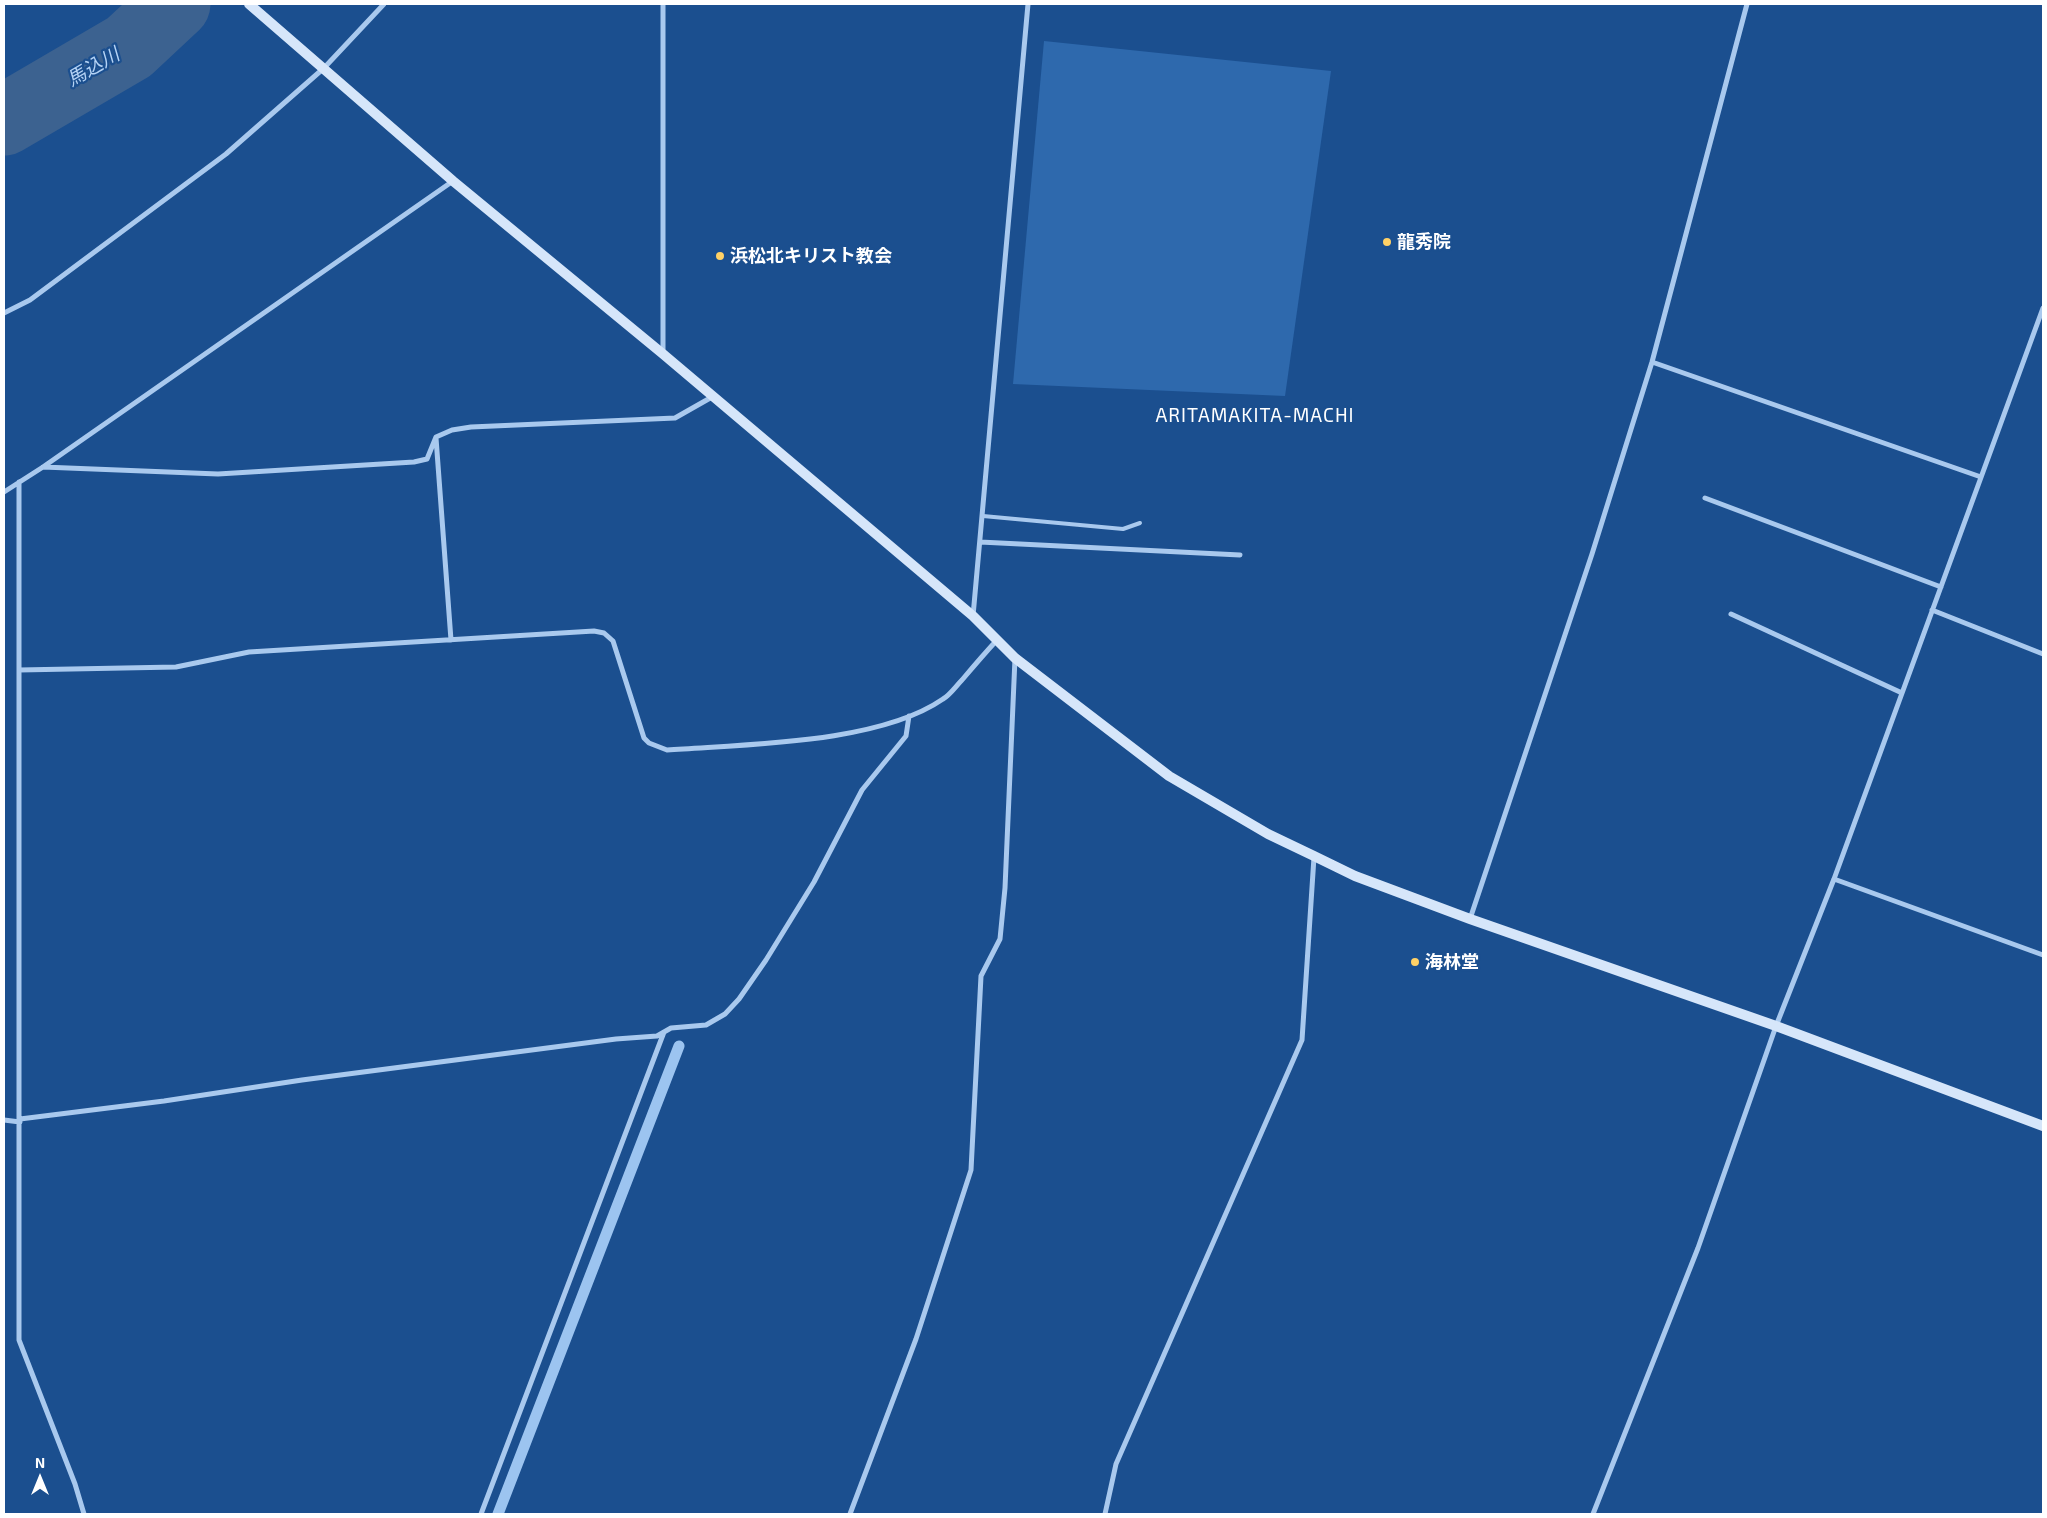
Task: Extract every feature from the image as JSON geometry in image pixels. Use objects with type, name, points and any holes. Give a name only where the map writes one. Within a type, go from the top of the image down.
[{"type":"street","points":[[249,4],[453,181],[663,354],[973,616],[1016,658],[1169,776],[1268,834],[1355,876],[1470,919],[1776,1026],[2043,1126]]},
{"type":"street","points":[[4,313],[30,300],[226,154],[324,68],[384,4]]},
{"type":"street","points":[[663,4],[663,354]]},
{"type":"street","points":[[973,616],[1028,4]]},
{"type":"street","points":[[1470,919],[1592,554],[1652,362],[1747,4]]},
{"type":"street","points":[[4,492],[43,467],[453,181]]},
{"type":"street","points":[[1593,1514],[1698,1248],[1776,1026],[1834,879],[2043,308]]},
{"type":"street","points":[[1652,362],[1981,476]]},
{"type":"street","points":[[43,467],[218,474],[414,462],[427,459],[436,437],[452,430],[471,427],[675,418],[712,397]]},
{"type":"street","points":[[436,437],[451,640]]},
{"type":"street","points":[[19,482],[19,1340],[75,1484],[84,1514]]},
{"type":"street","points":[[1705,498],[1941,587]]},
{"type":"street","points":[[980,542],[1240,555]]},
{"type":"street","points":[[1932,610],[2043,654]]},
{"type":"street","points":[[1731,614],[1902,693]]},
{"type":"street","points":[[19,670],[176,667],[249,652],[594,631],[604,633],[613,640],[644,738],[649,743],[667,750],[838,735],[876,727],[909,716],[945,698],[997,640]]},
{"type":"street","points":[[850,1514],[916,1339],[971,1170],[981,976],[1000,939],[1005,888],[1016,658]]},
{"type":"street","points":[[4,1120],[20,1120],[164,1101],[302,1080],[616,1039],[657,1036],[672,1028],[706,1025],[718,1020],[739,999],[766,960],[814,882],[862,790],[906,736],[909,716]]},
{"type":"street","points":[[1105,1514],[1116,1464],[1302,1040],[1314,856]]},
{"type":"street","points":[[1834,879],[2043,955]]},
{"type":"street","points":[[481,1514],[664,1032]]},
{"type":"lane","points":[[983,516],[1123,529],[1140,523]]},
{"type":"shaded area","points":[[1044,41],[1331,71],[1285,396],[1013,384]]},
{"type":"waterway","name":"馬込川","points":[[4,120],[129,47],[175,4]]},
{"type":"waterway","points":[[498,1514],[679,1046]]},
{"type":"place","name":"龍秀院","points":[[1387,242]]},
{"type":"place","name":"浜松北キリスト教会","points":[[720,256]]},
{"type":"place","name":"海林堂","points":[[1415,962]]},
{"type":"district","name":"ARITAMAKITA-MACHI","points":[[1255,416]]}]
